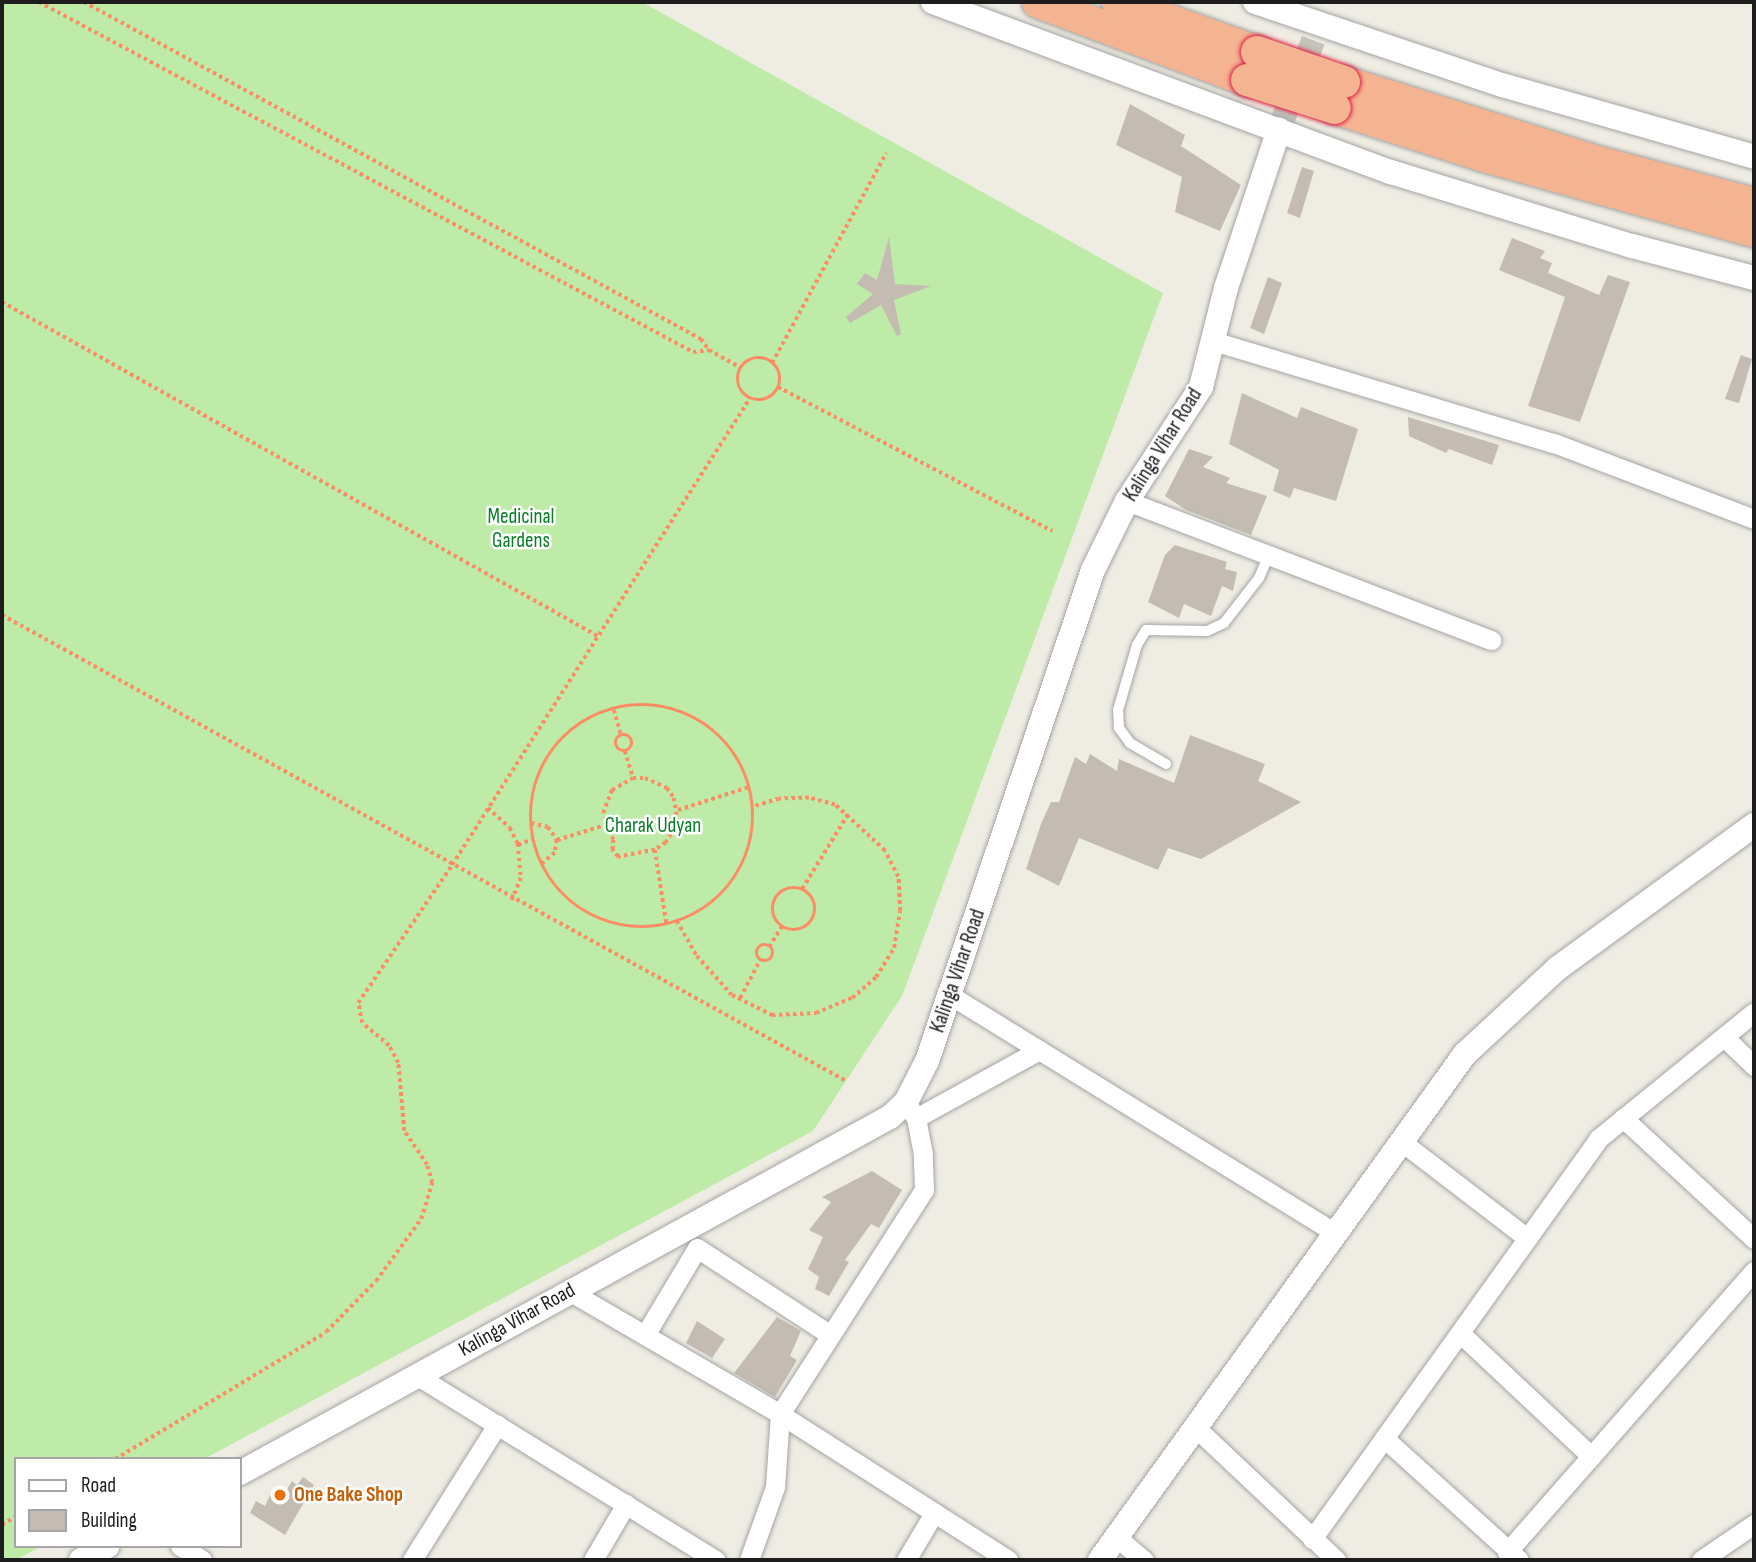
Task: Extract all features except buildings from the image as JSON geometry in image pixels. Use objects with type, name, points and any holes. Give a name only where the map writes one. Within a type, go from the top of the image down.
[{"type":"highway","points":[[1038,2],[1339,95],[1754,204]]},
{"type":"highway","points":[[1118,2],[1252,66]]},
{"type":"highway","points":[[1339,95],[1481,155],[1754,231]]},
{"type":"street","points":[[933,2],[1404,176],[1632,246],[1754,278]]},
{"type":"street","points":[[1256,2],[1502,85],[1754,158]]},
{"type":"street","name":"Kalinga Vihar Road","points":[[242,1472],[890,1116],[911,1110],[1093,570],[1127,501],[1201,387],[1226,288],[1279,130]]},
{"type":"street","points":[[1213,341],[1555,443],[1754,519]]},
{"type":"street","points":[[1127,501],[1491,640]]},
{"type":"street","points":[[1100,1560],[1465,1054],[1558,968],[1754,825]]},
{"type":"street","points":[[950,995],[1336,1233]]},
{"type":"street","points":[[1312,1539],[1598,1139],[1754,1012]]},
{"type":"street","points":[[1724,1037],[1754,1066]]},
{"type":"street","points":[[749,1560],[775,1487],[780,1414],[924,1190],[923,1154],[911,1110],[1040,1050]]},
{"type":"street","points":[[1623,1118],[1754,1239]]},
{"type":"street","points":[[1402,1142],[1527,1238]]},
{"type":"street","points":[[645,1335],[696,1248],[829,1334]]},
{"type":"street","points":[[1384,1438],[1513,1556],[1591,1456],[1754,1271]]},
{"type":"street","points":[[569,1291],[780,1414],[1008,1560]]},
{"type":"street","points":[[1460,1333],[1591,1456]]},
{"type":"street","points":[[416,1375],[716,1560]]},
{"type":"street","points":[[412,1560],[496,1425]]},
{"type":"street","points":[[1195,1427],[1336,1560]]},
{"type":"street","points":[[593,1560],[626,1504]]},
{"type":"street","points":[[906,1560],[934,1513]]},
{"type":"street","points":[[1700,1560],[1754,1524]]},
{"type":"street","points":[[1115,1536],[1144,1560]]},
{"type":"street","points":[[81,1560],[103,1548]]},
{"type":"street","points":[[183,1548],[202,1560]]},
{"type":"lane","points":[[1166,764],[1130,743],[1119,728],[1118,710],[1137,645],[1146,630],[1207,631],[1224,623],[1259,578],[1269,555]]},
{"type":"path","points":[[39,2],[693,352],[709,351]]},
{"type":"path","points":[[84,2],[701,339],[709,351],[741,368]]},
{"type":"path","points":[[772,363],[886,153]]},
{"type":"path","points":[[2,302],[598,636]]},
{"type":"path","points":[[759,358],[772,363],[779,374],[778,387],[770,397],[750,398],[738,382],[741,368],[759,358]]},
{"type":"path","points":[[778,387],[1052,531]]},
{"type":"path","points":[[118,1457],[326,1332],[376,1281],[421,1219],[432,1183],[427,1165],[404,1131],[394,1052],[362,1023],[356,1007],[452,865],[750,398]]},
{"type":"path","points":[[2,614],[512,900],[846,1082]]},
{"type":"path","points":[[637,704],[674,709],[709,726],[735,754],[750,786],[752,807],[746,858],[728,888],[701,912],[667,926],[631,928],[597,918],[566,899],[542,864],[532,839],[531,797],[543,761],[567,732],[599,712],[637,704]]},
{"type":"path","points":[[614,709],[621,734],[632,741],[625,751]]},
{"type":"path","points":[[621,734],[615,743],[625,751],[632,778]]},
{"type":"path","points":[[632,778],[645,778],[667,788],[678,810],[674,833],[655,850],[618,857],[612,850],[613,840],[604,825],[603,813],[612,790],[632,778]]},
{"type":"path","points":[[678,810],[750,786]]},
{"type":"path","points":[[677,922],[697,956],[740,999],[772,1015],[816,1013],[852,998],[876,977],[894,948],[900,911],[898,877],[885,851],[848,814],[809,797],[779,799],[752,807]]},
{"type":"path","points":[[488,808],[510,828],[518,845],[521,878],[512,900]]},
{"type":"path","points":[[802,889],[848,814]]},
{"type":"path","points":[[531,823],[548,827],[557,839],[555,853],[542,864]]},
{"type":"path","points":[[557,839],[604,825]]},
{"type":"path","points":[[518,845],[532,839]]},
{"type":"path","points":[[655,850],[667,926]]},
{"type":"path","points":[[789,888],[802,889],[815,906],[812,920],[800,929],[782,926],[773,914],[774,901],[789,888]]},
{"type":"path","points":[[760,960],[771,958],[769,947],[782,926]]},
{"type":"path","points":[[740,999],[760,960],[758,950],[769,947]]},
{"type":"green space","name":"Medicinal Gardens","points":[[2,2],[642,2],[1163,293],[902,996],[813,1131],[208,1457],[14,1457],[14,1548],[38,1548],[16,1560],[2,1560]]},
{"type":"tunnel","points":[[1279,130],[1319,25]]},
{"type":"place","name":"One Bake Shop","points":[[280,1495]]},
{"type":"park label","name":"Charak Udyan","points":[[653,826]]}]
